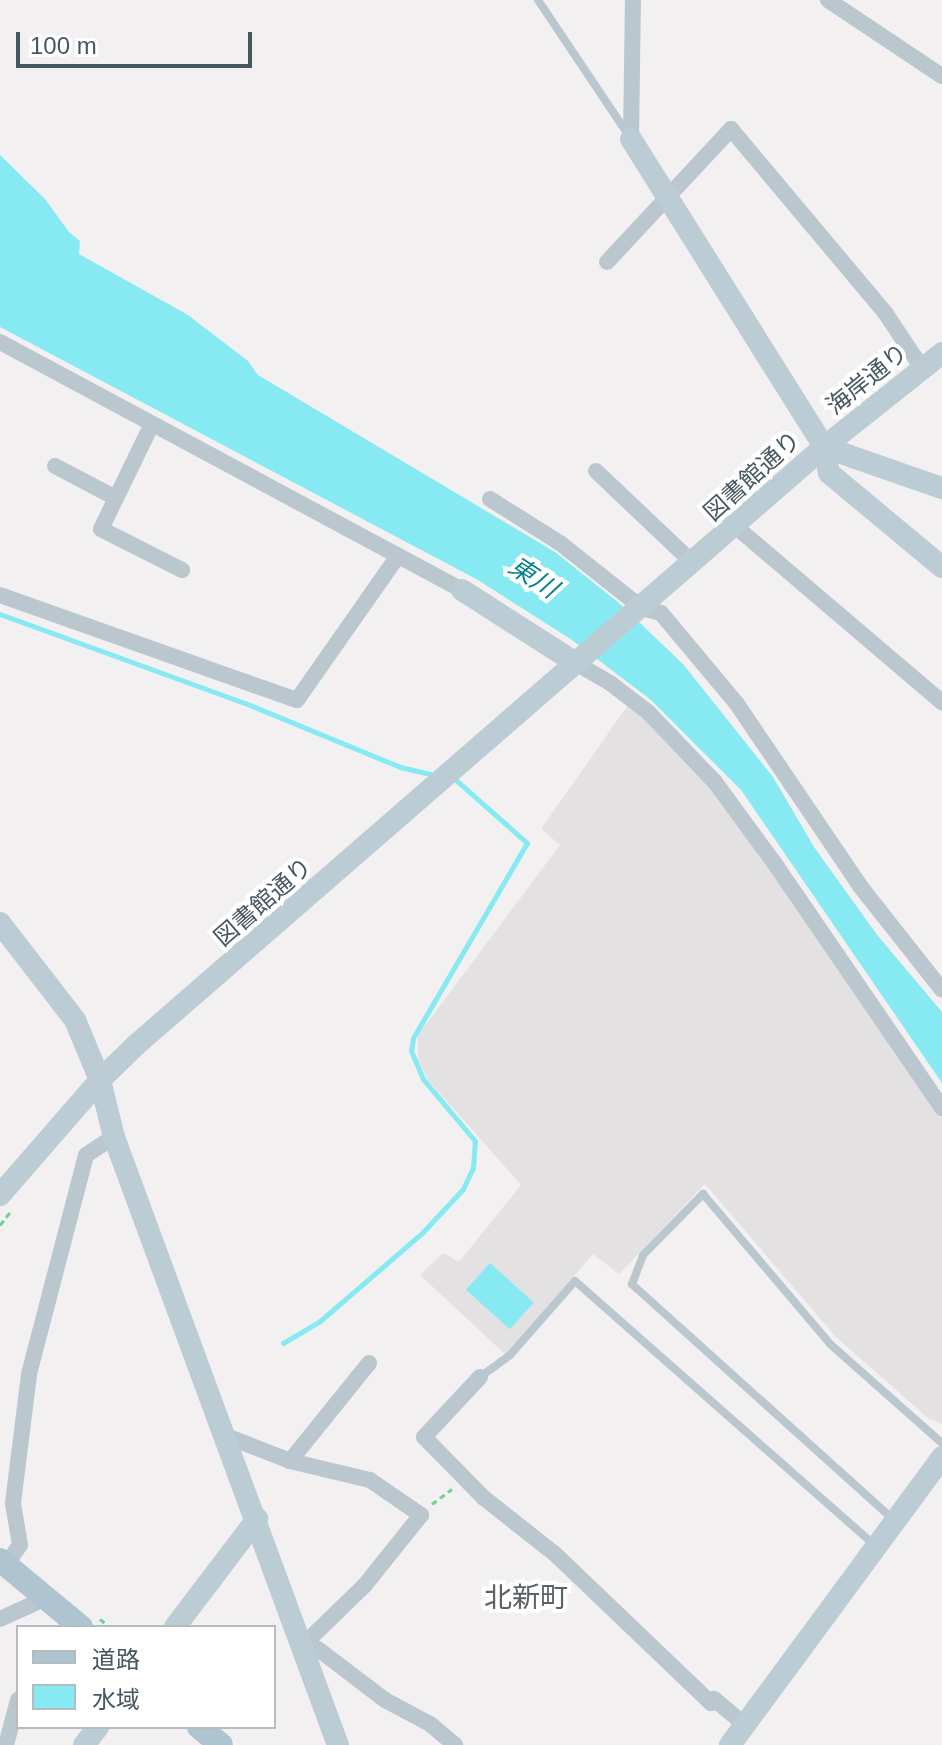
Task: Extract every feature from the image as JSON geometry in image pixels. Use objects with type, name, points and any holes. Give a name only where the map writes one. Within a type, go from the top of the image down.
[{"type":"main road","points":[[3,1563],[79,1625]]},
{"type":"main road","points":[[201,1729],[221,1745]]},
{"type":"street","points":[[633,0],[631,139],[824,447],[829,473],[942,567]]},
{"type":"street","points":[[828,0],[942,76]]},
{"type":"street","points":[[607,262],[667,193],[731,129],[886,314],[922,368]]},
{"type":"street","points":[[3,344],[462,590],[610,683],[648,712],[715,782],[942,1108]]},
{"type":"street","name":"海岸通り","points":[[824,447],[942,353]]},
{"type":"street","points":[[151,426],[101,529],[182,570]]},
{"type":"street","points":[[824,447],[942,488]]},
{"type":"street","name":"図書館通り","points":[[9,1198],[100,1080],[574,662],[642,608],[824,447]]},
{"type":"street","points":[[55,466],[116,498]]},
{"type":"street","points":[[596,471],[693,563]]},
{"type":"street","points":[[490,499],[560,543],[642,608],[661,613],[737,704],[860,886],[942,990]]},
{"type":"street","points":[[735,526],[942,702]]},
{"type":"street","points":[[0,595],[297,700],[398,556]]},
{"type":"street","points":[[0,923],[75,1020],[100,1080],[114,1137],[338,1745]]},
{"type":"street","points":[[0,953],[41,975]]},
{"type":"street","points":[[3,1563],[20,1545],[13,1503],[24,1398],[40,1331],[86,1155],[114,1137]]},
{"type":"street","points":[[290,1461],[369,1363]]},
{"type":"street","points":[[480,1377],[424,1437],[484,1498],[555,1554],[711,1703],[714,1699],[745,1725]]},
{"type":"street","points":[[226,1436],[290,1461],[370,1480],[421,1515],[365,1585],[302,1646]]},
{"type":"street","points":[[730,1745],[942,1457]]},
{"type":"street","points":[[177,1625],[257,1519]]},
{"type":"street","points":[[0,1619],[46,1598]]},
{"type":"street","points":[[302,1646],[318,1649],[385,1700],[430,1724],[455,1745]]},
{"type":"street","points":[[6,1745],[16,1708]]},
{"type":"street","points":[[84,1745],[96,1729]]},
{"type":"lane","points":[[538,0],[631,139]]},
{"type":"lane","points":[[895,1522],[632,1284],[643,1255],[703,1194],[830,1344],[942,1443]]},
{"type":"lane","points":[[480,1377],[510,1355],[575,1281],[877,1547]]},
{"type":"path","points":[[0,1225],[9,1198]]},
{"type":"path","points":[[421,1515],[436,1499],[467,1479]]},
{"type":"shaded area","points":[[628,705],[697,770],[760,851],[942,1117],[942,1424],[928,1418],[837,1338],[705,1184],[619,1274],[593,1254],[506,1355],[420,1275],[443,1253],[459,1262],[521,1185],[428,1080],[418,1060],[418,1035],[560,845],[541,829]]},
{"type":"water","name":"東川","points":[[0,155],[45,199],[69,232],[80,241],[79,254],[188,315],[248,361],[258,375],[555,552],[619,603],[683,664],[773,777],[814,847],[878,936],[942,1012],[942,1083],[741,790],[651,700],[572,640],[478,580],[0,327]]},
{"type":"water","points":[[490,1263],[534,1302],[510,1329],[466,1290]]},
{"type":"waterway","points":[[0,614],[245,703],[400,767],[430,774]]},
{"type":"waterway","points":[[283,1343],[320,1321],[423,1232],[463,1189],[473,1168],[475,1141],[423,1079],[411,1051],[413,1038],[527,843],[455,779]]},
{"type":"district","name":"北新町","points":[[526,1598]]}]
